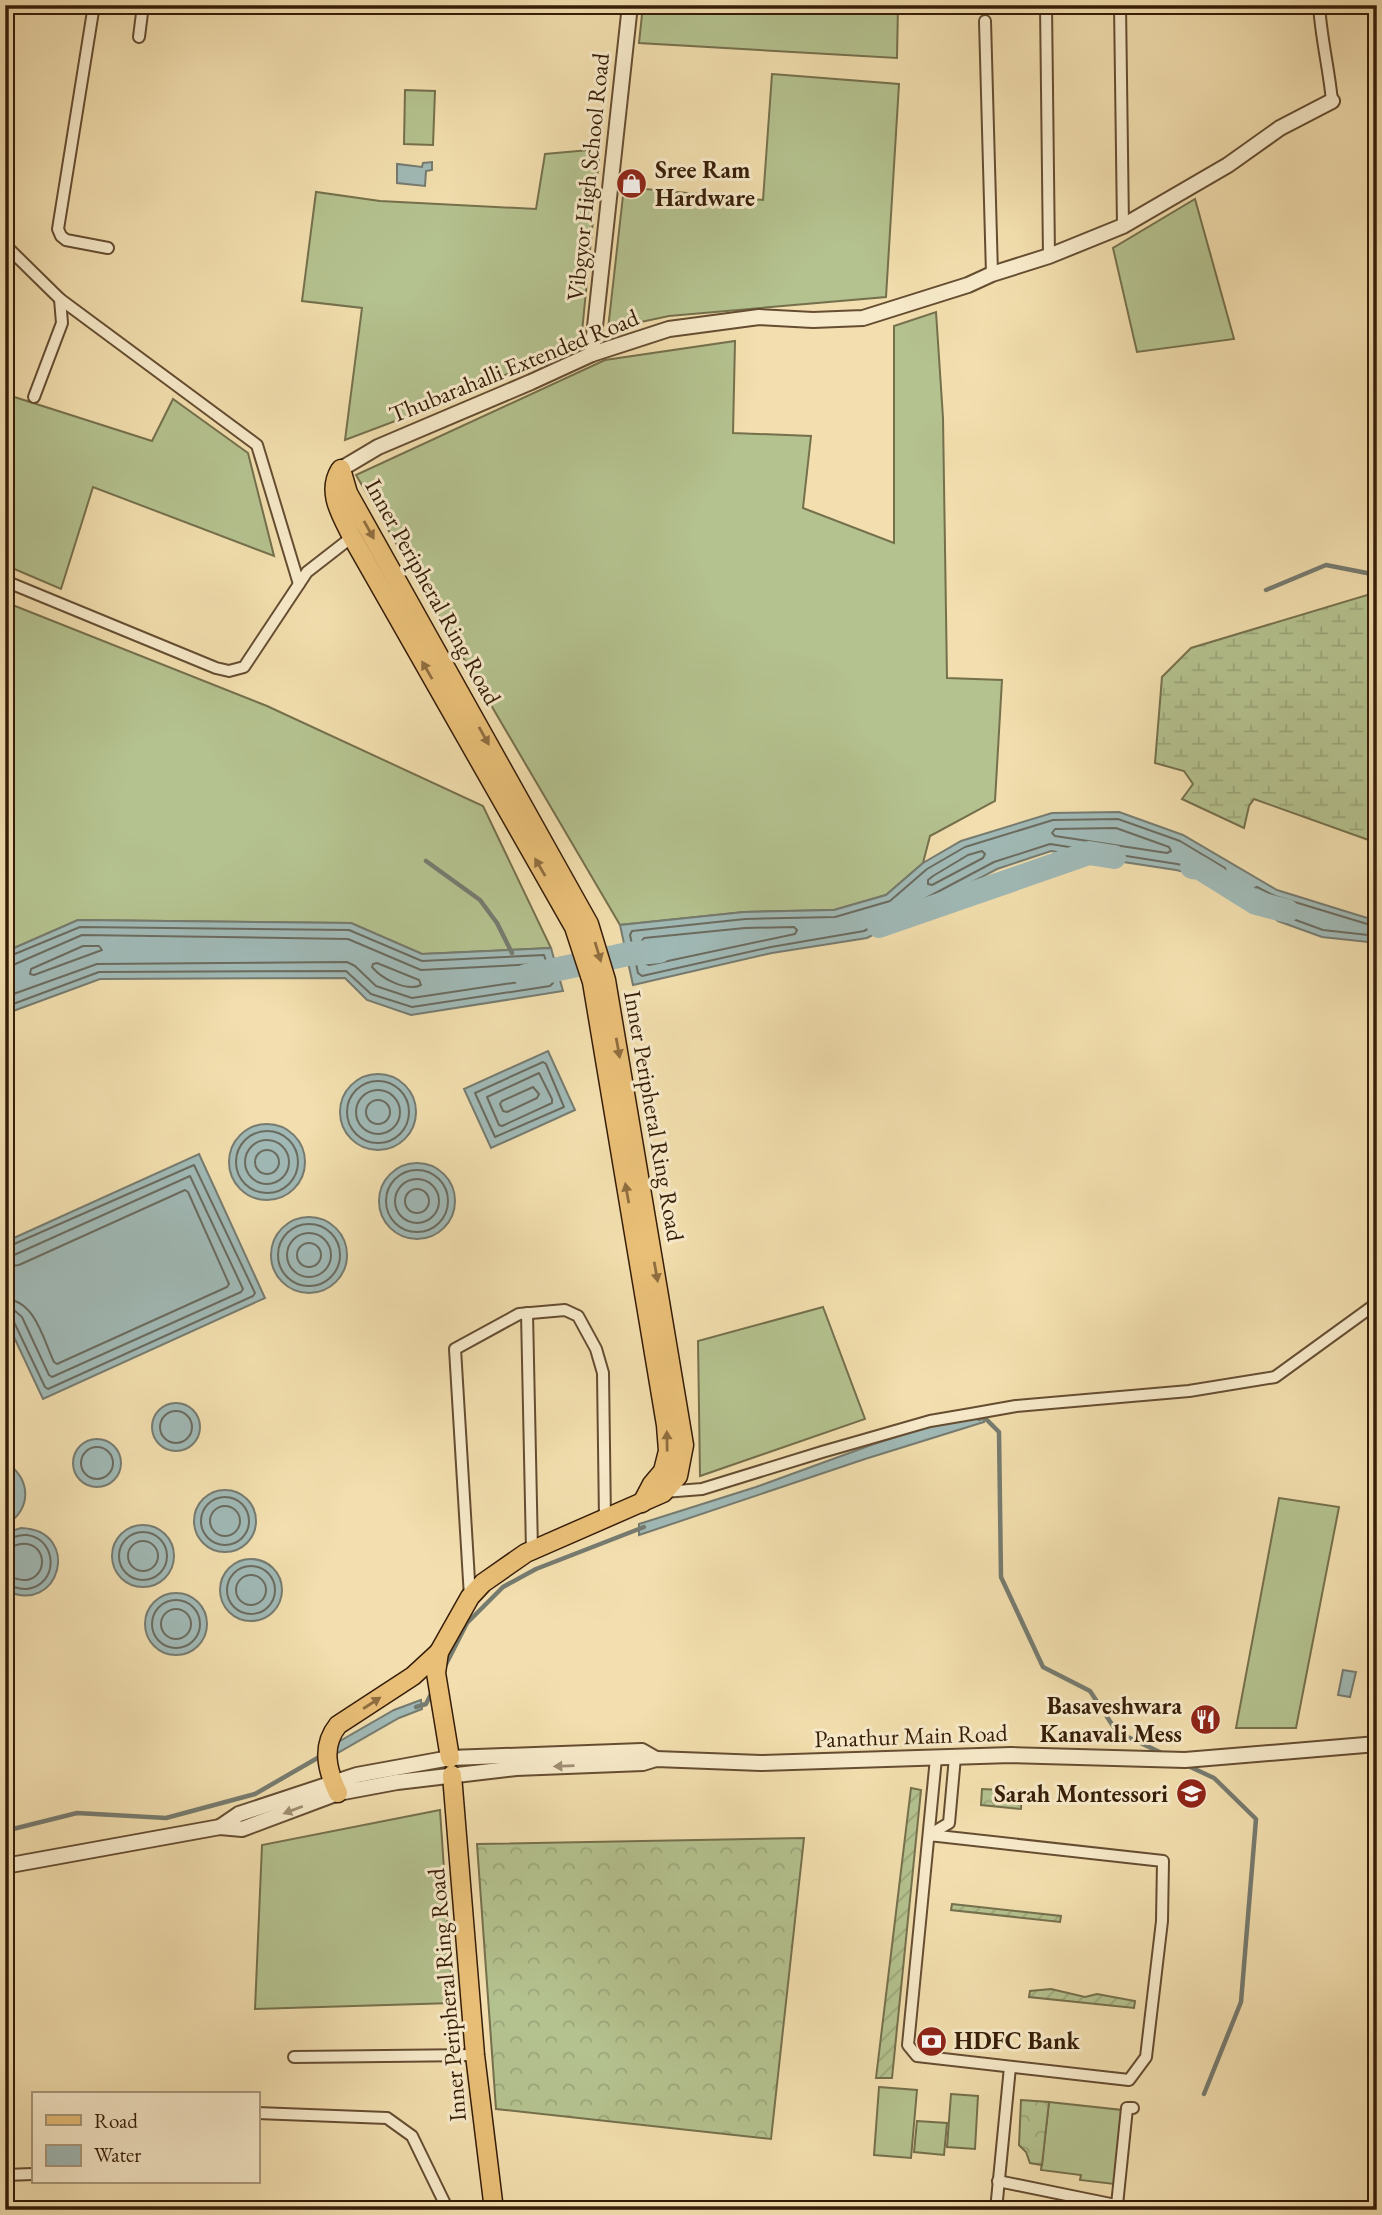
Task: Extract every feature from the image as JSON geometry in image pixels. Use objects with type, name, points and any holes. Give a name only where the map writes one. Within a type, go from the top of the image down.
[{"type":"main road","name":"Inner Peripheral Ring Road","points":[[341,469],[341,497],[352,537],[581,926]]},
{"type":"main road","name":"Inner Peripheral Ring Road","points":[[331,1772],[329,1736],[338,1725],[413,1676],[439,1652],[470,1597],[483,1583],[532,1551],[663,1493],[678,1476],[684,1445],[599,981],[581,926],[341,497]]},
{"type":"main road","name":"Inner Peripheral Ring Road","points":[[599,981],[666,1425],[668,1451],[663,1471],[642,1503]]},
{"type":"main road","name":"Inner Peripheral Ring Road","points":[[439,1652],[438,1681],[451,1767],[475,2055],[494,2210]]},
{"type":"street","points":[[94,5],[58,229],[66,240],[108,248]]},
{"type":"street","points":[[139,37],[143,5]]},
{"type":"street","name":"Vibgyor High School Road","points":[[592,354],[630,5]]},
{"type":"street","points":[[1046,5],[1049,256]]},
{"type":"street","points":[[1120,5],[1123,226]]},
{"type":"street","points":[[1318,5],[1322,47],[1332,101]]},
{"type":"street","points":[[985,22],[992,274]]},
{"type":"street","name":"Thubarahalli Extended Road","points":[[341,469],[378,447],[592,354],[669,329],[759,317],[813,320],[863,318],[1049,256],[1123,226],[1227,165],[1280,128],[1332,101]]},
{"type":"street","points":[[5,245],[61,299],[257,445],[299,584]]},
{"type":"street","points":[[34,397],[62,323],[61,299]]},
{"type":"street","points":[[5,581],[229,671],[244,667],[307,572],[352,537]]},
{"type":"street","points":[[663,1493],[702,1489],[822,1452],[971,1413],[1016,1406],[1189,1391],[1275,1377],[1377,1303]]},
{"type":"street","points":[[470,1597],[455,1349],[519,1314],[565,1310],[575,1314],[596,1349],[604,1373],[605,1520]]},
{"type":"street","points":[[527,1313],[532,1551]]},
{"type":"street","name":"Panathur Main Road","points":[[5,1866],[220,1826],[239,1814],[331,1772],[357,1775],[642,1751],[656,1759],[761,1763],[1011,1755],[1185,1760],[1377,1744]]},
{"type":"street","points":[[929,1835],[949,1823],[955,1757]]},
{"type":"street","points":[[929,1835],[1163,1861],[1162,1921],[1146,2057],[1129,2080],[917,2056],[908,2045],[936,1758]]},
{"type":"street","points":[[294,2057],[475,2055]]},
{"type":"street","points":[[996,2210],[1010,2067]]},
{"type":"street","points":[[1117,2205],[1127,2108],[1133,2108]]},
{"type":"street","points":[[259,2113],[387,2118],[412,2136],[448,2210]]},
{"type":"street","points":[[5,2175],[32,2174]]},
{"type":"street","points":[[998,2181],[1140,2210]]},
{"type":"green space","points":[[643,5],[898,5],[897,58],[639,43]]},
{"type":"green space","points":[[772,74],[899,84],[886,297],[669,316],[608,329],[624,187],[763,200]]},
{"type":"green space","points":[[405,90],[435,91],[433,145],[404,144]]},
{"type":"green space","points":[[600,149],[581,342],[427,409],[345,440],[362,308],[302,301],[316,192],[380,201],[536,209],[545,154]]},
{"type":"green space","points":[[1195,199],[1234,339],[1137,352],[1113,248]]},
{"type":"green space","points":[[936,312],[943,418],[947,678],[1002,680],[995,801],[930,836],[923,863],[886,895],[834,910],[744,912],[620,925],[356,475],[605,360],[735,341],[733,433],[811,436],[803,508],[894,543],[894,326]]},
{"type":"green space","points":[[5,394],[152,441],[173,399],[248,453],[274,556],[93,487],[61,589],[5,565]]},
{"type":"green space","points":[[1377,592],[1377,843],[1254,799],[1249,806],[1244,828],[1182,799],[1193,784],[1184,771],[1155,763],[1162,677],[1191,648]]},
{"type":"green space","points":[[5,602],[267,706],[483,806],[551,948],[422,954],[351,923],[78,920],[5,952]]},
{"type":"green space","points":[[823,1307],[865,1419],[700,1476],[698,1341]]},
{"type":"green space","points":[[1279,1498],[1339,1507],[1296,1728],[1236,1728]]},
{"type":"green space","points":[[911,1788],[921,1790],[892,2078],[876,2078]]},
{"type":"green space","points":[[982,1789],[1022,1791],[1021,1809],[981,1805]]},
{"type":"green space","points":[[440,1810],[453,2003],[255,2009],[262,1845]]},
{"type":"green space","points":[[804,1838],[771,2139],[496,2109],[477,1844]]},
{"type":"green space","points":[[952,1904],[1061,1916],[1060,1922],[951,1910]]},
{"type":"green space","points":[[1051,1989],[1085,1997],[1097,1994],[1135,2001],[1134,2008],[1029,1997],[1030,1991]]},
{"type":"green space","points":[[879,2087],[917,2090],[911,2158],[874,2155]]},
{"type":"green space","points":[[951,2094],[978,2096],[975,2149],[947,2147]]},
{"type":"green space","points":[[1021,2100],[1049,2102],[1042,2165],[1030,2163],[1026,2152],[1019,2145]]},
{"type":"green space","points":[[1049,2102],[1122,2110],[1114,2184],[1080,2180],[1081,2175],[1041,2170]]},
{"type":"green space","points":[[917,2121],[947,2123],[944,2155],[914,2152]]},
{"type":"green space","points":[[507,2201],[932,2210],[514,2210]]},
{"type":"water","points":[[432,162],[432,170],[426,171],[425,186],[397,183],[397,164],[422,167],[423,163]]},
{"type":"water","points":[[1119,812],[1183,835],[1277,890],[1377,921],[1377,943],[1322,937],[1278,921],[1232,883],[1176,870],[1051,851],[997,869],[867,938],[772,953],[633,985],[620,925],[744,912],[834,910],[886,895],[923,863],[961,841],[1052,813]]},
{"type":"water","points":[[78,920],[351,923],[422,954],[551,948],[563,991],[411,1015],[367,1000],[345,978],[100,979],[5,1014],[5,952]]},
{"type":"water","points":[[548,1051],[575,1110],[491,1148],[464,1089]]},
{"type":"water","points":[[378,1074],[393,1077],[405,1085],[413,1097],[416,1112],[413,1127],[405,1139],[393,1147],[378,1150],[363,1147],[351,1139],[343,1127],[340,1112],[343,1097],[351,1085],[363,1077]]},
{"type":"water","points":[[267,1124],[282,1127],[294,1135],[302,1147],[305,1162],[302,1177],[294,1189],[282,1197],[267,1200],[252,1197],[240,1189],[232,1177],[229,1162],[232,1147],[240,1135],[252,1127]]},
{"type":"water","points":[[199,1154],[265,1298],[43,1399],[5,1318],[5,1242]]},
{"type":"water","points":[[417,1163],[432,1166],[444,1174],[452,1186],[455,1201],[452,1216],[444,1228],[432,1236],[417,1239],[402,1236],[390,1228],[382,1216],[379,1201],[382,1186],[390,1174],[402,1166]]},
{"type":"water","points":[[309,1217],[324,1220],[336,1228],[344,1240],[347,1255],[344,1270],[336,1282],[324,1290],[309,1293],[294,1290],[282,1282],[274,1270],[271,1255],[274,1240],[282,1228],[294,1220]]},
{"type":"water","points":[[176,1403],[193,1410],[200,1427],[193,1444],[176,1451],[159,1444],[152,1427],[159,1410]]},
{"type":"water","points":[[983,1409],[984,1422],[639,1535],[639,1524]]},
{"type":"water","points":[[97,1439],[114,1446],[121,1463],[114,1480],[97,1487],[80,1480],[73,1463],[80,1446]]},
{"type":"water","points":[[5,1462],[20,1476],[25,1494],[20,1511],[5,1525]]},
{"type":"water","points":[[225,1490],[247,1499],[256,1521],[247,1543],[225,1552],[203,1543],[194,1521],[203,1499]]},
{"type":"water","points":[[143,1525],[165,1534],[174,1556],[165,1578],[143,1587],[121,1578],[112,1556],[121,1534]]},
{"type":"water","points":[[21,1528],[40,1532],[52,1542],[58,1556],[57,1570],[51,1583],[39,1592],[24,1595],[5,1590],[5,1533]]},
{"type":"water","points":[[251,1559],[273,1568],[282,1590],[273,1612],[251,1621],[229,1612],[220,1590],[229,1568]]},
{"type":"water","points":[[176,1593],[198,1602],[207,1624],[198,1646],[176,1655],[154,1646],[145,1624],[154,1602]]},
{"type":"water","points":[[1343,1670],[1356,1672],[1350,1697],[1338,1695]]},
{"type":"water","points":[[421,1700],[422,1709],[399,1718],[334,1755],[333,1745],[394,1710]]},
{"type":"waterway","points":[[1266,590],[1326,565],[1377,575]]},
{"type":"waterway","points":[[879,926],[1089,853],[1114,857]]},
{"type":"waterway","points":[[426,861],[480,900],[497,923],[512,953]]},
{"type":"waterway","points":[[1192,867],[1200,868],[1256,903],[1287,911]]},
{"type":"waterway","points":[[526,976],[628,954],[659,951]]},
{"type":"waterway","points":[[979,1419],[984,1417],[999,1432],[1001,1577],[1043,1667],[1090,1691],[1117,1732],[1164,1754]]},
{"type":"waterway","points":[[443,1670],[467,1623],[503,1587],[536,1569],[644,1527]]},
{"type":"waterway","points":[[416,1707],[426,1704],[433,1690]]},
{"type":"waterway","points":[[5,1831],[77,1813],[166,1818],[255,1794],[321,1756]]},
{"type":"waterway","points":[[1184,1764],[1214,1778],[1256,1819],[1241,2002],[1204,2094]]},
{"type":"place","name":"Sree Ram Hardware","points":[[632,184]]},
{"type":"place","name":"Basaveshwara Kanavali Mess","points":[[1205,1720]]},
{"type":"place","name":"Sarah Montessori","points":[[1191,1794]]},
{"type":"place","name":"HDFC Bank","points":[[931,2041]]}]
